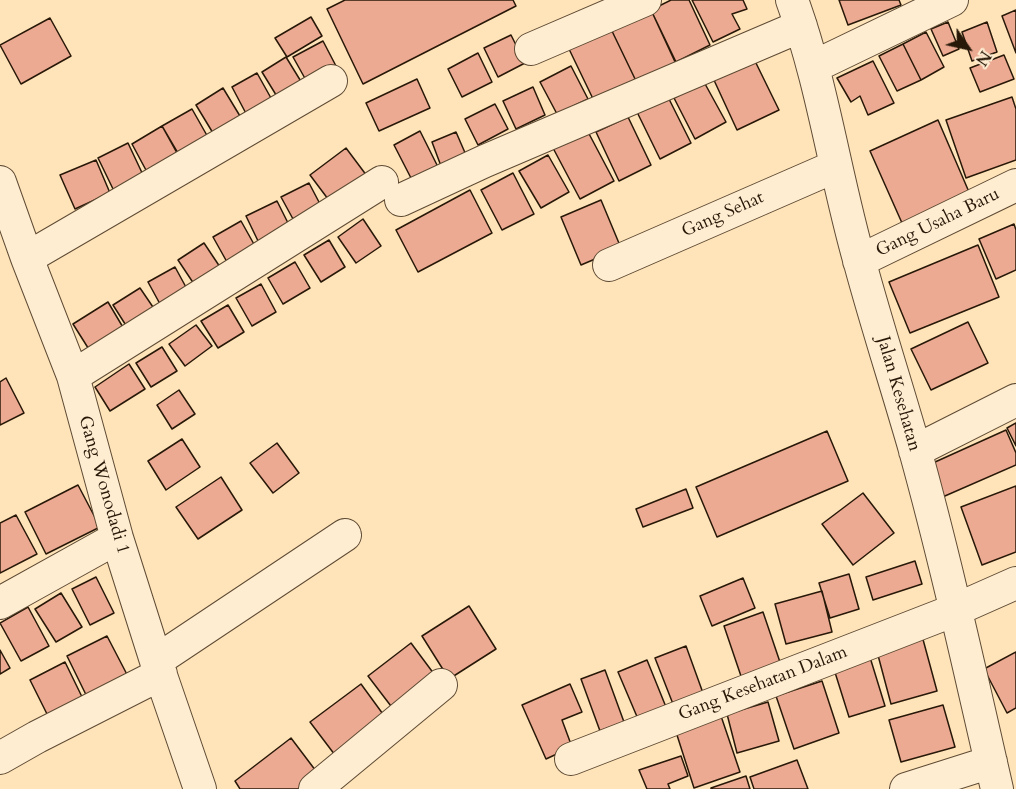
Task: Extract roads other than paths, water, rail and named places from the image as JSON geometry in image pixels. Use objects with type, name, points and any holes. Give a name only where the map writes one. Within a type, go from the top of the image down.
[{"type":"street","points":[[531,49],[645,0]]},
{"type":"street","points":[[813,67],[952,0]]},
{"type":"street","points":[[73,376],[392,191],[496,156],[796,13]]},
{"type":"street","name":"Jalan Kesehatan","points":[[796,13],[813,67],[859,261],[915,451],[994,776]]},
{"type":"street","points":[[27,258],[331,81]]},
{"type":"street","name":"Gang Sehat","points":[[609,265],[836,165]]},
{"type":"street","name":"Gang Wonodadi 1","points":[[0,183],[7,223],[27,258],[73,376],[117,538],[200,789]]},
{"type":"street","name":"Gang Usaha Baru","points":[[859,261],[1016,185]]},
{"type":"street","points":[[915,451],[1016,400]]},
{"type":"street","points":[[0,758],[159,668],[345,535]]},
{"type":"street","points":[[0,603],[117,538]]},
{"type":"street","name":"Gang Kesehatan Dalam","points":[[571,759],[955,610],[1016,582]]},
{"type":"street","points":[[315,789],[441,685]]},
{"type":"street","points":[[906,789],[994,776]]}]
